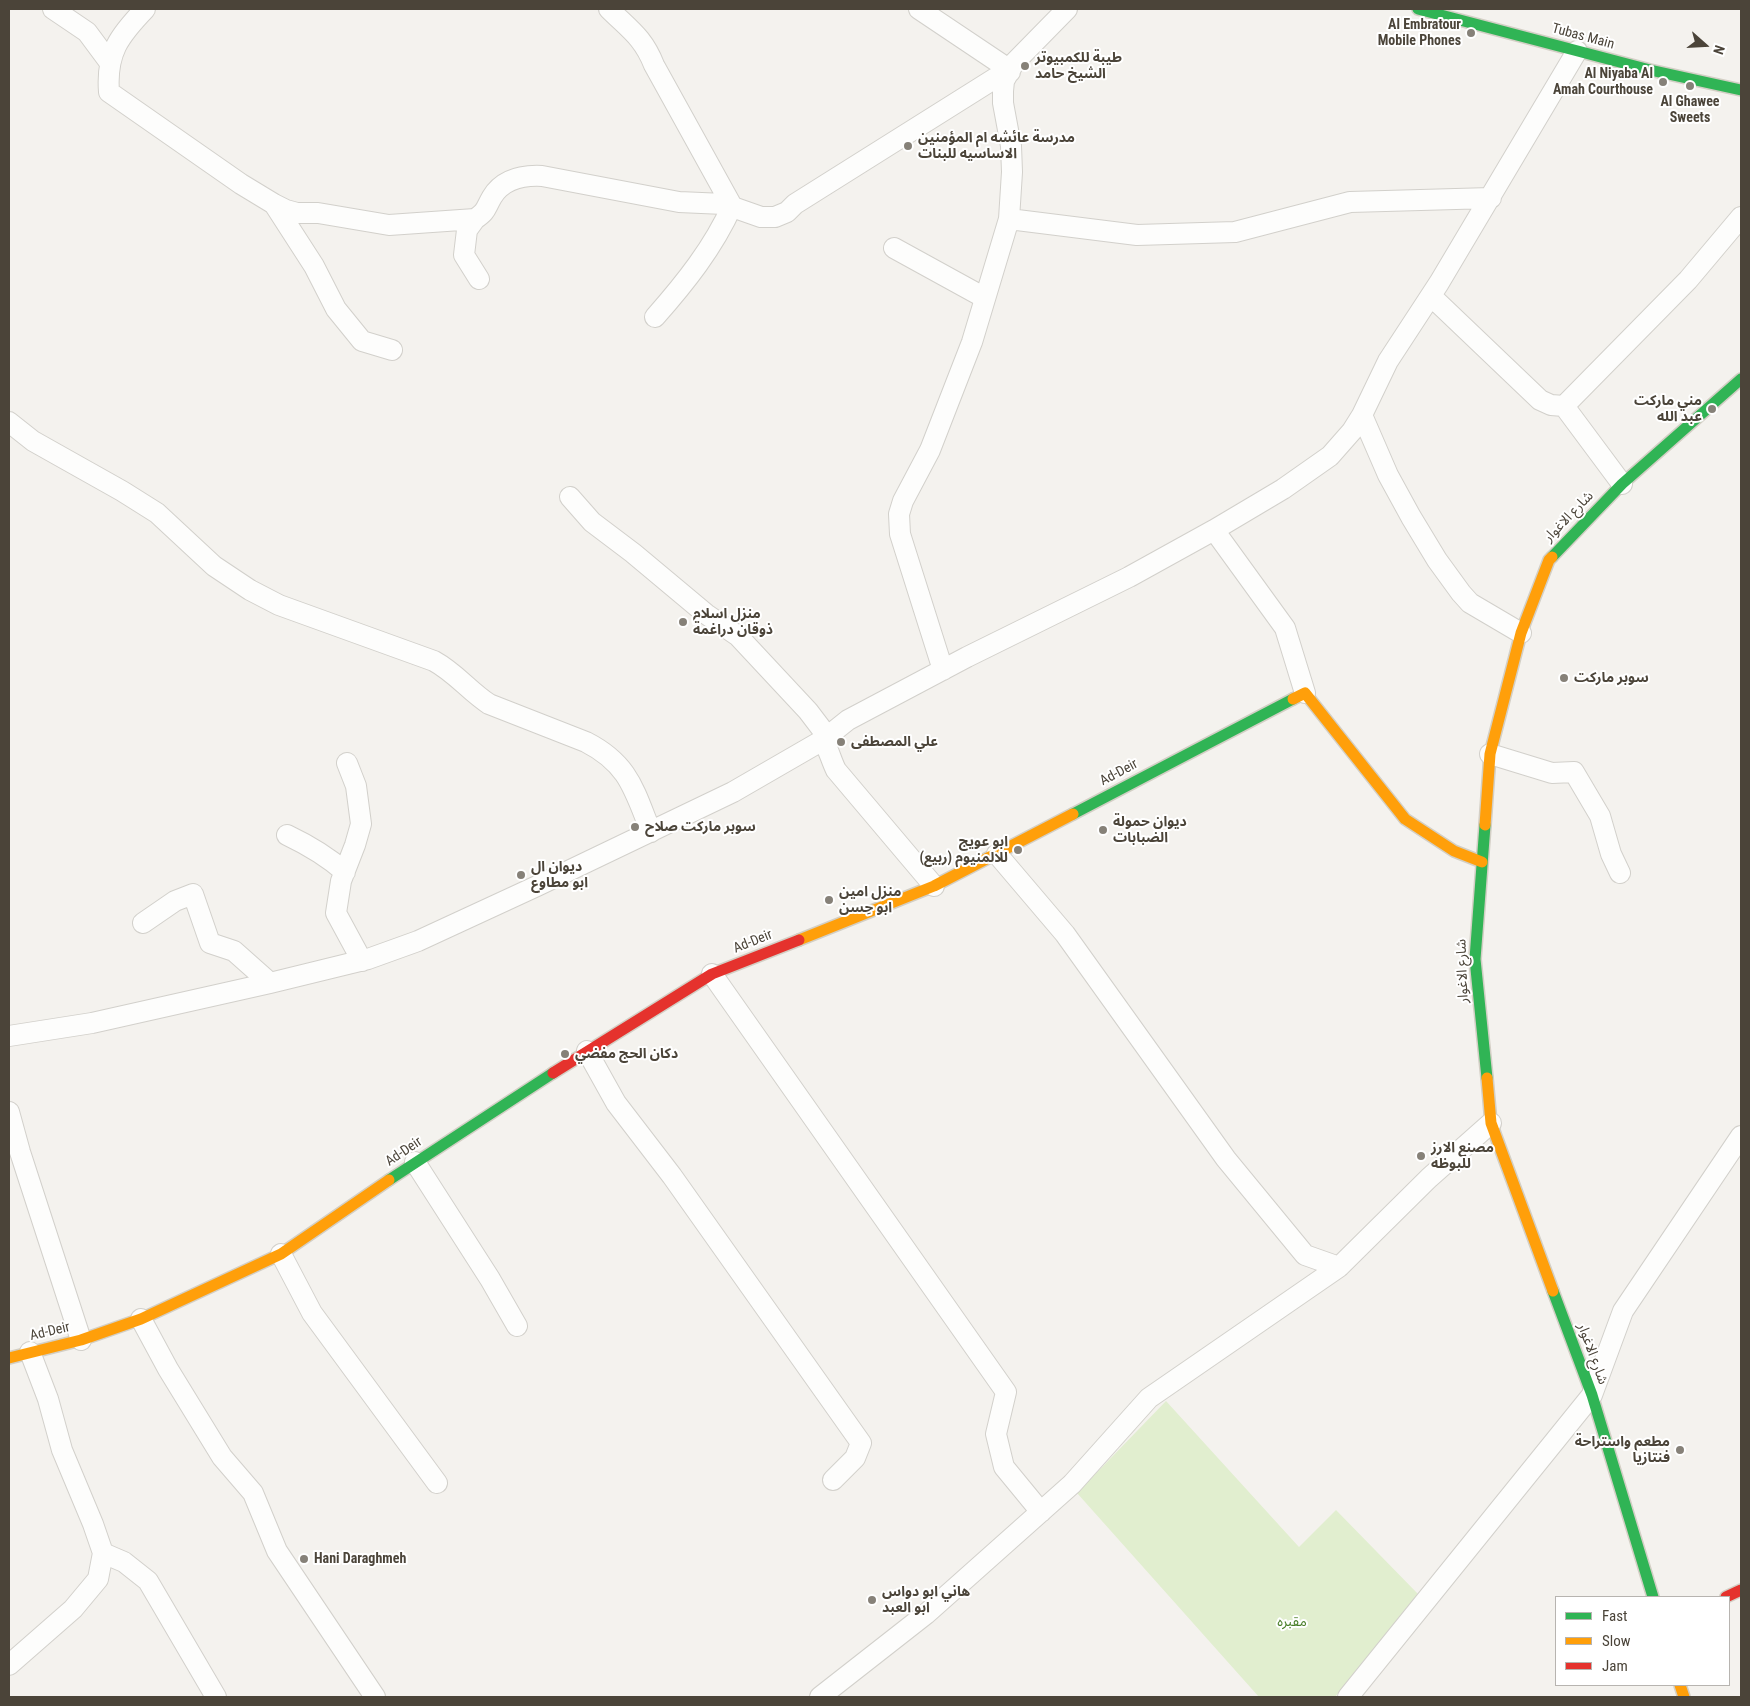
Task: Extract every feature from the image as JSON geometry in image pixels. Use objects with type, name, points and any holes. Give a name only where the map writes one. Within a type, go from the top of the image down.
[{"type":"street","points":[[53,9],[87,32],[110,63]]},
{"type":"street","points":[[144,9],[119,38],[110,63],[108,76],[109,92],[241,184],[274,204],[297,213],[318,213],[389,225],[475,219]]},
{"type":"street","points":[[609,9],[641,39],[648,50],[654,65],[732,206]]},
{"type":"street","points":[[919,9],[1010,71]]},
{"type":"street","points":[[943,670],[900,534],[899,514],[903,501],[917,477],[935,437],[972,342],[1009,219],[1012,172],[1011,146],[1003,91],[1004,81],[1014,63],[1067,9]]},
{"type":"street","name":"Tubas Main","points":[[1418,9],[1650,70],[1741,90]]},
{"type":"street","points":[[9,1036],[92,1024],[270,983],[362,961],[418,941],[733,792],[825,738],[848,720],[1128,577],[1214,530],[1276,493],[1330,456],[1345,440],[1362,415],[1388,361],[1431,296],[1491,198],[1577,51]]},
{"type":"street","points":[[479,279],[464,255],[467,230],[475,219],[485,212],[495,192],[516,179],[542,176],[679,202],[714,202],[732,206],[761,217],[775,216],[787,212],[795,204],[1005,72],[1010,71]]},
{"type":"street","points":[[1009,219],[1137,235],[1235,232],[1350,202],[1491,198]]},
{"type":"street","points":[[274,204],[314,266],[336,309],[362,341],[392,350]]},
{"type":"street","points":[[655,317],[685,283],[722,229],[732,206]]},
{"type":"street","points":[[1564,406],[1688,280],[1741,216]]},
{"type":"street","points":[[894,248],[985,298]]},
{"type":"street","points":[[1431,296],[1540,400],[1552,405],[1564,406],[1622,484]]},
{"type":"street","name":"شارع الاغوار","points":[[1653,1596],[1592,1395],[1491,1123],[1475,959],[1482,862],[1490,754],[1521,633],[1549,560],[1622,484],[1741,379]]},
{"type":"street","points":[[1362,415],[1388,475],[1411,517],[1437,560],[1461,593],[1470,602],[1521,633]]},
{"type":"street","points":[[9,422],[33,440],[157,513],[214,566],[250,590],[279,604],[434,661],[455,674],[480,698],[490,704],[599,748],[610,756],[628,776],[651,832]]},
{"type":"street","points":[[570,497],[592,522],[633,553],[706,614],[738,636],[808,711],[825,738],[836,770],[934,886]]},
{"type":"street","points":[[1214,530],[1286,628],[1305,693],[1404,819],[1454,851],[1482,862]]},
{"type":"street","name":"Ad-Deir","points":[[9,1358],[81,1340],[141,1319],[281,1254],[415,1162],[587,1051],[712,974],[934,886],[1305,693]]},
{"type":"street","points":[[1490,754],[1552,773],[1574,772],[1600,816],[1611,854],[1620,873]]},
{"type":"street","points":[[347,763],[356,786],[361,824],[356,845],[342,881],[336,913],[362,961]]},
{"type":"street","points":[[286,835],[310,846],[345,872]]},
{"type":"street","points":[[997,854],[1065,934],[1226,1159],[1305,1255],[1339,1266]]},
{"type":"street","points":[[143,923],[175,901],[193,894],[210,942],[234,950],[270,983]]},
{"type":"street","points":[[712,974],[1006,1392],[996,1434],[1004,1467],[1041,1512]]},
{"type":"street","points":[[587,1051],[616,1103],[672,1176],[861,1443],[855,1458],[833,1480]]},
{"type":"street","points":[[9,1112],[20,1152],[81,1340]]},
{"type":"street","points":[[820,1697],[926,1614],[1072,1484],[1149,1398],[1339,1266],[1428,1178],[1491,1123]]},
{"type":"street","points":[[1348,1697],[1592,1395],[1623,1311],[1741,1136]]},
{"type":"street","points":[[415,1162],[490,1279],[517,1326]]},
{"type":"street","points":[[281,1254],[312,1313],[437,1483]]},
{"type":"street","points":[[141,1319],[168,1369],[222,1456],[253,1493],[277,1551],[375,1697]]},
{"type":"street","points":[[9,1665],[73,1609],[98,1579],[103,1553],[62,1450],[48,1399],[30,1352]]},
{"type":"street","points":[[103,1553],[124,1562],[148,1581],[216,1697]]},
{"type":"street","points":[[1728,1596],[1741,1590]]},
{"type":"green space","name":"مقبره","points":[[1166,1401],[1299,1547],[1336,1510],[1418,1594],[1335,1697],[1259,1697],[1077,1493]]},
{"type":"traffic: fast","points":[[1418,9],[1650,70],[1741,90]]},
{"type":"traffic: fast","points":[[1552,557],[1622,484],[1741,379]]},
{"type":"traffic: fast","points":[[1073,814],[1293,699]]},
{"type":"traffic: fast","points":[[1485,825],[1475,959],[1487,1078]]},
{"type":"traffic: fast","points":[[389,1180],[553,1073]]},
{"type":"traffic: fast","points":[[1553,1291],[1592,1395],[1653,1596]]},
{"type":"traffic: slow","points":[[1485,825],[1490,754],[1521,633],[1549,560],[1552,557]]},
{"type":"traffic: slow","points":[[1293,699],[1305,693],[1405,819],[1454,851],[1482,862]]},
{"type":"traffic: slow","points":[[799,940],[934,886],[1073,814]]},
{"type":"traffic: slow","points":[[1487,1078],[1491,1123],[1553,1291]]},
{"type":"traffic: slow","points":[[9,1358],[81,1340],[141,1319],[281,1254],[389,1180]]},
{"type":"traffic: slow","points":[[1680,1686],[1684,1697]]},
{"type":"traffic: jam","points":[[553,1073],[712,974],[799,940]]},
{"type":"traffic: jam","points":[[1728,1596],[1741,1590]]},
{"type":"place","name":"Al Embratour Mobile Phones","points":[[1471,33]]},
{"type":"place","name":"طيبة للكمبيوتر الشيخ حامد","points":[[1025,66]]},
{"type":"place","name":"Al Niyaba Al Amah Courthouse","points":[[1663,82]]},
{"type":"place","name":"Al Ghawee Sweets","points":[[1690,86]]},
{"type":"place","name":"مدرسة عائشه ام المؤمنين الاساسيه للبنات","points":[[908,146]]},
{"type":"place","name":"مني ماركت عبد الله","points":[[1712,409]]},
{"type":"place","name":"منزل اسلام ذوقان دراغمة","points":[[683,622]]},
{"type":"place","name":"سوبر ماركت","points":[[1564,678]]},
{"type":"place","name":"علي المصطفى","points":[[841,742]]},
{"type":"place","name":"سوبر ماركت صلاح","points":[[635,827]]},
{"type":"place","name":"ديوان حمولة الضبابات","points":[[1103,830]]},
{"type":"place","name":"ابو عويج للالمنيوم (ربيع)","points":[[1018,850]]},
{"type":"place","name":"ديوان ال ابو مطاوع","points":[[521,875]]},
{"type":"place","name":"منزل امين ابو حِسن","points":[[829,900]]},
{"type":"place","name":"دكان الحج مفضي","points":[[565,1054]]},
{"type":"place","name":"مصنع الارز للبوظه","points":[[1421,1156]]},
{"type":"place","name":"مطعم واستراحة فنتازيا","points":[[1680,1450]]},
{"type":"place","name":"Hani Daraghmeh","points":[[304,1559]]},
{"type":"place","name":"هاني ابو دواس ابو العبد","points":[[872,1600]]}]
